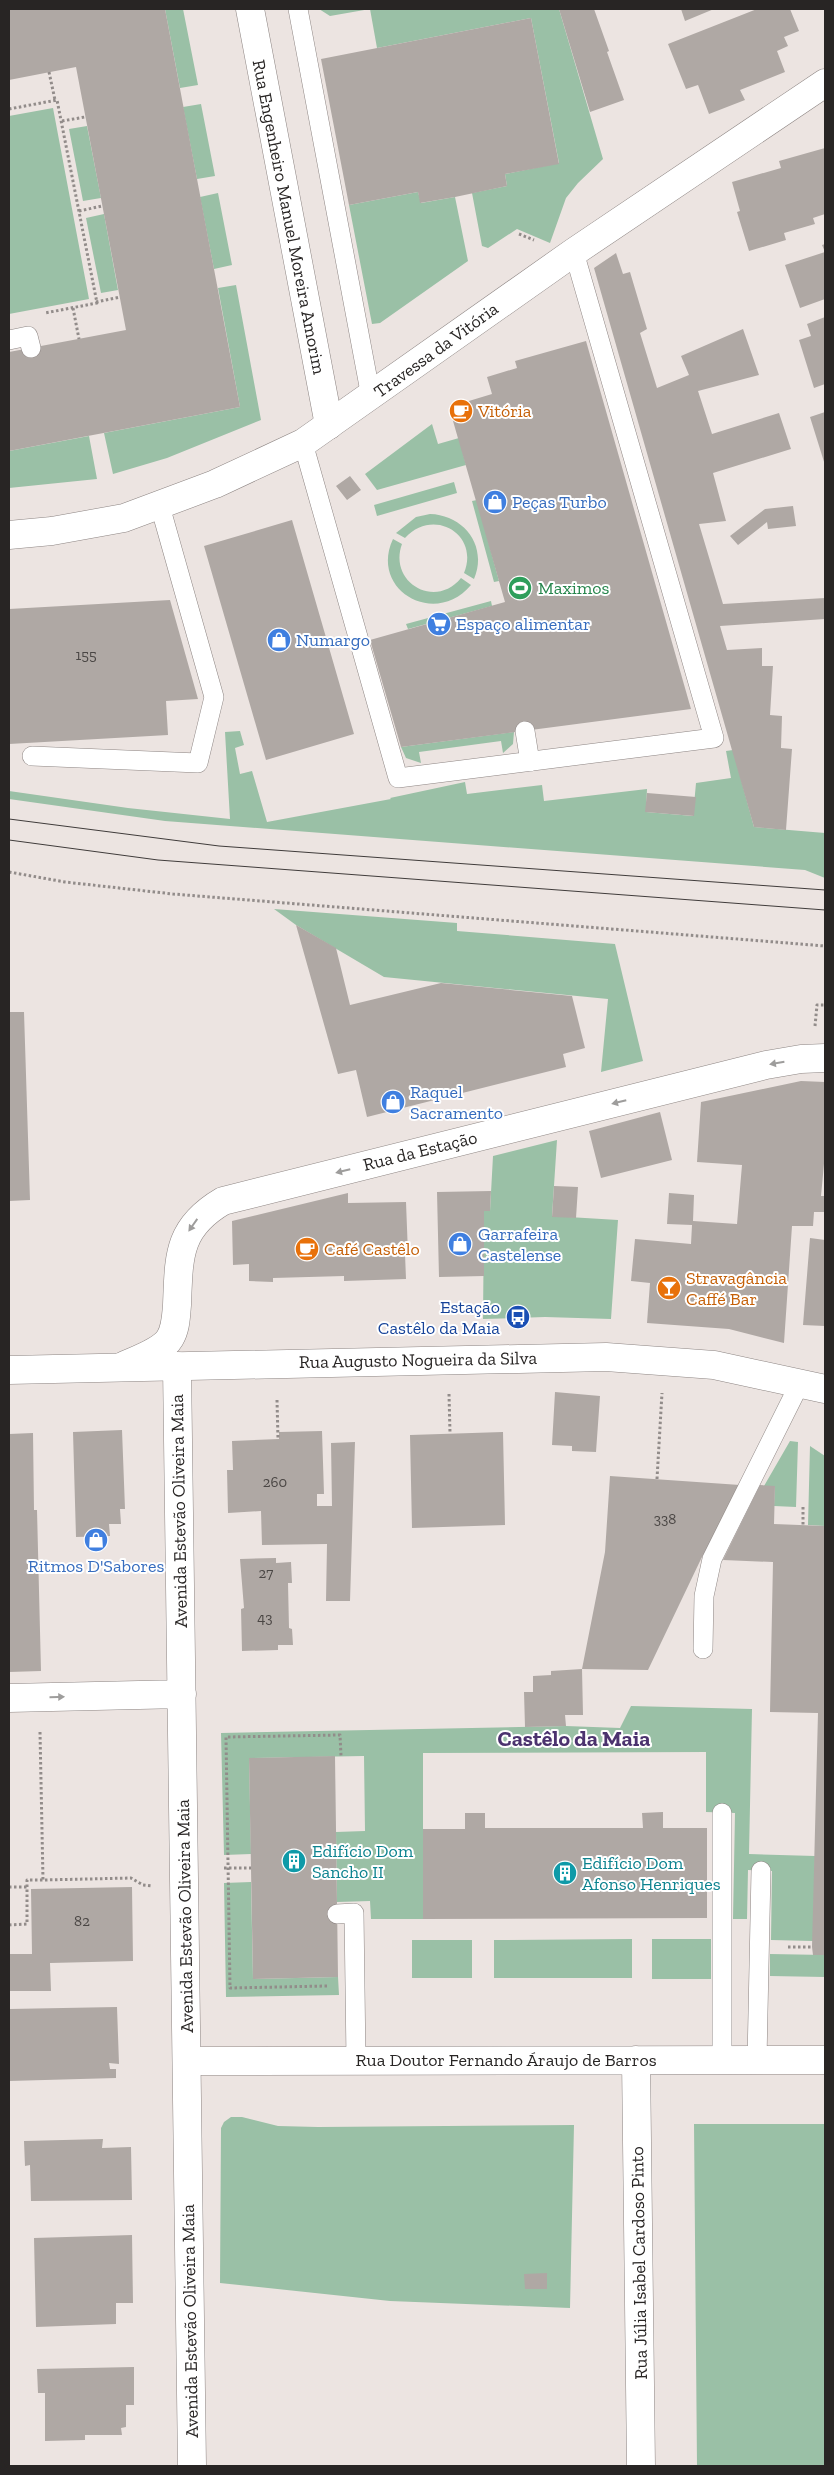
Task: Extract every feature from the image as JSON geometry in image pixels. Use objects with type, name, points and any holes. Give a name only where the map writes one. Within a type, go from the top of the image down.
[{"type":"street","name":"Rua Engenheiro Manuel Moreira Amorim","points":[[250,9],[329,425]]},
{"type":"street","name":"Travessa da Vitória","points":[[9,535],[52,531],[124,518],[160,506],[303,443],[371,397],[574,252],[825,83]]},
{"type":"street","name":"Rua da Estação","points":[[121,1367],[158,1349],[170,1340],[176,1323],[178,1270],[181,1249],[196,1220],[223,1201],[766,1065],[801,1059],[825,1058]]},
{"type":"street","name":"Rua Augusto Nogueira da Silva","points":[[9,1370],[606,1356],[714,1365],[813,1386]]},
{"type":"street","name":"Avenida Estevão Oliveira Maia","points":[[177,1366],[192,2466]]},
{"type":"street","points":[[9,1698],[182,1694]]},
{"type":"street","name":"Rua Júlia Isabel Cardoso Pinto","points":[[636,2060],[641,2466]]},
{"type":"street","name":"Rua Doutor Fernando Áraujo de Barros","points":[[187,2061],[825,2060]]},
{"type":"lane","points":[[298,9],[371,397]]},
{"type":"lane","points":[[303,443],[398,778],[714,738],[574,252]]},
{"type":"lane","points":[[9,340],[28,336],[31,348]]},
{"type":"lane","points":[[32,756],[198,763],[214,697],[160,506]]},
{"type":"lane","points":[[525,731],[530,762]]},
{"type":"lane","points":[[704,1649],[704,1596],[712,1559],[813,1386]]},
{"type":"lane","points":[[722,1813],[722,2060]]},
{"type":"lane","points":[[757,2060],[761,1871]]},
{"type":"lane","points":[[337,1914],[354,1913],[356,2060]]},
{"type":"path","points":[[49,72],[62,121],[96,302]]},
{"type":"path","points":[[9,109],[55,100]]},
{"type":"path","points":[[62,121],[85,117]]},
{"type":"path","points":[[78,211],[102,206]]},
{"type":"path","points":[[36,315],[120,297]]},
{"type":"path","points":[[73,308],[79,339]]},
{"type":"path","points":[[9,872],[65,882],[173,894],[825,946]]},
{"type":"path","points":[[449,1387],[450,1433]]},
{"type":"path","points":[[657,1479],[662,1388]]},
{"type":"path","points":[[277,1400],[278,1439]]},
{"type":"path","points":[[802,1507],[802,1525]]},
{"type":"path","points":[[40,1731],[44,1880]]},
{"type":"path","points":[[329,1986],[230,1988],[226,1737],[340,1735],[340,1756]]},
{"type":"path","points":[[224,1868],[251,1868]]},
{"type":"path","points":[[9,1925],[27,1924],[26,1880],[131,1878]]},
{"type":"path","points":[[9,1887],[27,1886]]},
{"type":"green space","points":[[165,9],[183,9],[198,85],[180,88]]},
{"type":"green space","points":[[319,9],[370,9],[330,16]]},
{"type":"green space","points":[[370,9],[559,9],[603,159],[578,183],[566,198],[550,243],[517,229],[488,248],[482,246],[472,193],[507,186],[505,174],[559,163],[531,18],[377,48]]},
{"type":"green space","points":[[201,104],[215,176],[197,179],[183,107]]},
{"type":"green space","points":[[53,108],[89,299],[9,314],[9,116]]},
{"type":"green space","points":[[87,126],[101,198],[83,201],[69,129]]},
{"type":"green space","points":[[418,192],[421,203],[455,197],[468,261],[380,323],[372,324],[349,205]]},
{"type":"green space","points":[[218,193],[232,265],[214,269],[200,197]]},
{"type":"green space","points":[[104,214],[118,290],[101,293],[86,218]]},
{"type":"green space","points":[[236,285],[261,420],[167,458],[113,474],[104,433],[240,407],[218,288]]},
{"type":"green space","points":[[432,424],[438,444],[459,438],[466,465],[377,490],[365,474]]},
{"type":"green space","points":[[89,436],[97,479],[9,488],[9,451]]},
{"type":"green space","points":[[454,482],[457,493],[377,516],[374,505]]},
{"type":"green space","points":[[477,500],[499,581],[494,582],[472,501]]},
{"type":"green space","points":[[430,514],[453,520],[463,526],[470,534],[478,555],[478,567],[474,579],[464,573],[467,559],[465,547],[460,537],[451,529],[440,525],[428,525],[416,529],[405,538],[396,533],[416,517]]},
{"type":"green space","points":[[393,539],[402,544],[399,558],[402,570],[408,580],[417,587],[427,591],[439,592],[450,587],[461,578],[471,585],[456,597],[440,603],[424,603],[409,597],[398,587],[390,574],[388,557]]},
{"type":"green space","points":[[491,601],[492,606],[408,629],[406,624]]},
{"type":"green space","points":[[240,731],[244,745],[235,748],[240,774],[252,771],[267,822],[391,799],[465,782],[467,794],[542,785],[544,801],[647,789],[646,812],[693,816],[696,783],[731,778],[726,751],[733,750],[754,827],[825,833],[825,878],[805,870],[165,821],[9,799],[9,791],[128,808],[230,819],[225,732]]},
{"type":"green space","points":[[514,732],[513,744],[503,753],[501,741],[419,752],[421,763],[406,758],[401,747]]},
{"type":"green space","points":[[274,909],[457,923],[457,931],[615,944],[643,1061],[601,1072],[608,999],[384,977],[296,925]]},
{"type":"green space","points":[[557,1140],[552,1216],[618,1220],[611,1319],[545,1317],[483,1319],[484,1211],[490,1211],[493,1156]]},
{"type":"green space","points":[[790,1441],[798,1442],[796,1507],[774,1506],[775,1486],[764,1486]]},
{"type":"green space","points":[[810,1446],[825,1456],[825,1526],[808,1525]]},
{"type":"green space","points":[[631,1706],[752,1709],[749,1854],[815,1856],[813,1941],[771,1940],[772,1871],[748,1870],[747,1919],[733,1919],[735,1813],[706,1812],[706,1752],[423,1753],[423,1919],[371,1919],[370,1901],[337,1902],[336,1832],[365,1831],[364,1756],[249,1758],[251,1854],[224,1855],[221,1733],[566,1726],[620,1728]]},
{"type":"green space","points":[[251,1882],[253,1979],[338,1977],[339,1995],[226,1997],[224,1883]]},
{"type":"green space","points":[[632,1939],[632,1978],[494,1978],[494,1940]]},
{"type":"green space","points":[[652,1939],[711,1939],[711,1979],[652,1979]]},
{"type":"green space","points":[[412,1940],[472,1940],[472,1978],[412,1978]]},
{"type":"green space","points":[[770,1954],[825,1955],[825,1977],[770,1976]]},
{"type":"green space","points":[[231,2117],[242,2117],[278,2126],[318,2127],[574,2125],[570,2308],[390,2301],[220,2283],[221,2128],[224,2122]]},
{"type":"green space","points":[[694,2124],[825,2124],[825,2466],[697,2466]]},
{"type":"building","points":[[9,9],[165,9],[240,407],[9,451],[9,352],[126,330],[76,67],[9,80]]},
{"type":"building","points":[[559,9],[594,9],[624,100],[590,112]]},
{"type":"building","points":[[681,9],[714,9],[685,21]]},
{"type":"building","points":[[757,9],[790,9],[799,31],[784,37],[788,46],[777,51],[785,72],[740,90],[745,100],[709,114],[698,85],[686,89],[668,44]]},
{"type":"building","points":[[531,18],[559,164],[505,174],[507,186],[455,197],[420,203],[418,192],[349,205],[321,59]]},
{"type":"building","points":[[825,148],[825,214],[813,218],[815,224],[784,233],[786,240],[749,251],[737,212],[740,211],[732,182],[781,168],[779,161]]},
{"type":"building","points":[[825,252],[825,299],[800,308],[785,265]]},
{"type":"building","points":[[616,253],[623,274],[630,272],[647,329],[640,333],[657,388],[689,375],[681,356],[743,329],[759,375],[698,391],[712,434],[779,413],[791,449],[713,473],[726,521],[699,524],[723,604],[825,598],[825,619],[720,626],[727,650],[762,648],[762,666],[773,666],[770,715],[782,716],[781,748],[792,749],[786,830],[754,827],[594,268]]},
{"type":"building","points":[[825,317],[825,384],[814,388],[799,340],[811,336],[807,324]]},
{"type":"building","points":[[586,341],[691,709],[401,747],[370,640],[505,602],[449,407],[492,394],[487,377],[517,368],[515,361]]},
{"type":"building","points":[[825,412],[825,465],[810,417]]},
{"type":"building","points":[[350,476],[361,490],[347,500],[336,486]]},
{"type":"building","points":[[793,506],[796,526],[768,529],[767,522],[738,545],[730,536],[765,509]]},
{"type":"building","name":"Numargo","points":[[292,520],[354,734],[266,760],[204,546]]},
{"type":"building","points":[[170,600],[198,699],[166,701],[168,735],[9,744],[9,609]]},
{"type":"building","points":[[647,793],[696,797],[694,816],[645,812]]},
{"type":"building","points":[[296,925],[336,948],[350,1005],[441,983],[572,996],[585,1048],[563,1054],[566,1067],[367,1117],[356,1070],[338,1074]]},
{"type":"building","points":[[9,1012],[24,1012],[30,1200],[9,1201]]},
{"type":"building","points":[[801,1081],[825,1082],[825,1153],[821,1196],[825,1196],[825,1212],[814,1212],[813,1226],[792,1226],[784,1343],[729,1329],[647,1323],[650,1283],[631,1281],[635,1239],[691,1244],[692,1225],[667,1224],[669,1193],[694,1195],[693,1221],[737,1224],[742,1165],[697,1162],[701,1102]]},
{"type":"building","points":[[660,1112],[672,1160],[601,1178],[589,1131]]},
{"type":"building","points":[[554,1186],[578,1187],[576,1218],[552,1217]]},
{"type":"building","points":[[491,1191],[490,1211],[484,1211],[484,1276],[439,1277],[437,1192]]},
{"type":"building","points":[[348,1193],[348,1203],[406,1202],[408,1254],[405,1254],[406,1279],[344,1281],[344,1276],[273,1278],[273,1282],[249,1281],[249,1264],[233,1265],[232,1221]]},
{"type":"building","points":[[810,1238],[825,1240],[825,1326],[803,1325]]},
{"type":"building","points":[[555,1392],[600,1396],[596,1452],[572,1451],[572,1446],[552,1445]]},
{"type":"building","points":[[122,1430],[125,1509],[120,1509],[121,1524],[109,1524],[110,1536],[76,1537],[73,1432]]},
{"type":"building","points":[[322,1431],[324,1494],[317,1494],[317,1506],[332,1506],[331,1443],[355,1442],[350,1601],[326,1601],[327,1544],[262,1545],[261,1511],[228,1513],[227,1470],[233,1470],[232,1441],[279,1439],[279,1432]]},
{"type":"building","points":[[503,1432],[505,1525],[412,1528],[410,1435]]},
{"type":"building","points":[[33,1433],[34,1510],[37,1510],[41,1671],[9,1672],[9,1434]]},
{"type":"building","points":[[610,1476],[740,1485],[701,1559],[648,1670],[582,1669],[605,1552]]},
{"type":"building","points":[[760,1485],[775,1486],[774,1524],[825,1526],[825,1955],[813,1955],[812,1947],[818,1713],[770,1712],[773,1562],[723,1560]]},
{"type":"building","points":[[276,1558],[276,1563],[291,1562],[292,1583],[288,1583],[289,1628],[292,1629],[293,1645],[278,1645],[278,1650],[242,1651],[241,1609],[244,1608],[240,1559]]},
{"type":"building","points":[[582,1669],[583,1715],[565,1715],[566,1726],[525,1727],[524,1692],[533,1692],[533,1676],[551,1675],[551,1671]]},
{"type":"building","name":"Edifício Dom Sancho II","points":[[335,1756],[338,1977],[253,1979],[249,1758]]},
{"type":"building","name":"Edifício Dom Afonso Henriques","points":[[663,1812],[663,1828],[707,1828],[707,1918],[423,1919],[423,1829],[465,1829],[465,1813],[485,1813],[485,1828],[643,1828],[642,1813]]},
{"type":"building","points":[[132,1887],[133,1961],[50,1963],[51,1991],[9,1991],[9,1954],[32,1954],[31,1889]]},
{"type":"building","points":[[117,2007],[119,2064],[109,2063],[110,2069],[116,2069],[116,2078],[9,2081],[9,2009]]},
{"type":"building","points":[[103,2139],[102,2148],[131,2147],[132,2200],[31,2201],[30,2165],[25,2166],[24,2141]]},
{"type":"building","points":[[132,2235],[133,2303],[116,2303],[116,2324],[36,2327],[34,2238]]},
{"type":"building","points":[[547,2273],[547,2289],[525,2289],[524,2274]]},
{"type":"building","points":[[134,2367],[134,2405],[126,2405],[126,2427],[121,2428],[122,2435],[85,2435],[85,2440],[45,2441],[45,2393],[38,2393],[37,2369]]},
{"type":"tram line","points":[[9,819],[219,846],[825,890]]},
{"type":"tram line","points":[[9,840],[158,860],[825,910]]},
{"type":"place","name":"Vitória","points":[[461,411]]},
{"type":"place","name":"Peças Turbo","points":[[495,502]]},
{"type":"place","name":"Maximos","points":[[520,588]]},
{"type":"place","name":"Espaço alimentar","points":[[439,624]]},
{"type":"place","name":"Numargo","points":[[279,640]]},
{"type":"place","name":"Raquel Sacramento","points":[[393,1102]]},
{"type":"place","name":"Garrafeira Castelense","points":[[460,1244]]},
{"type":"place","name":"Café Castêlo","points":[[307,1249]]},
{"type":"place","name":"Stravagância Caffé Bar","points":[[669,1288]]},
{"type":"place","name":"Estação Castêlo da Maia","points":[[518,1317]]},
{"type":"place","name":"Ritmos D'Sabores","points":[[96,1540]]},
{"type":"place","name":"Edifício Dom Sancho II","points":[[294,1861]]},
{"type":"place","name":"Edifício Dom Afonso Henriques","points":[[565,1873]]},
{"type":"district","name":"Castêlo da Maia","points":[[574,1738]]}]
